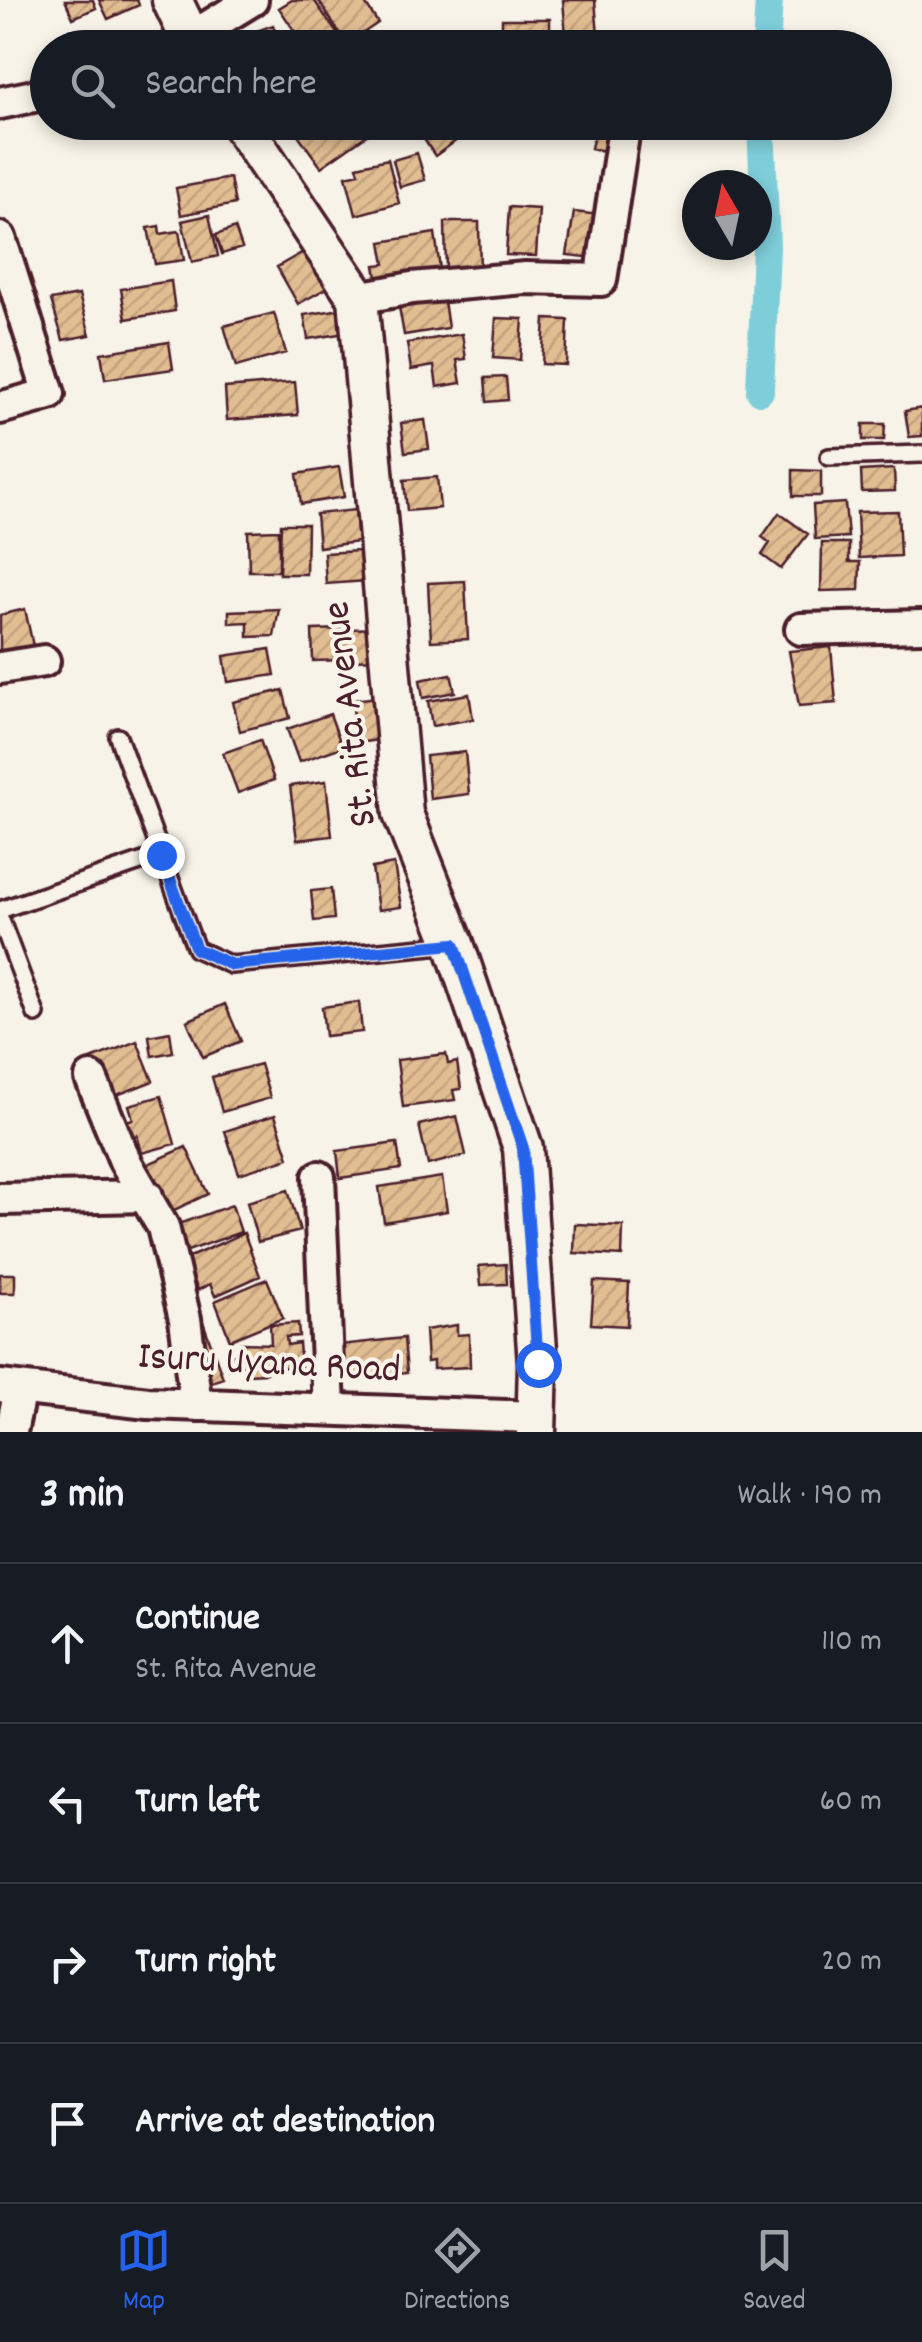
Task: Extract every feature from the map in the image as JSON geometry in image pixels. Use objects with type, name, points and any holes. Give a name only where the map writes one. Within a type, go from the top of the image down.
[{"type":"street","points":[[172,0],[186,30]]},
{"type":"street","points":[[213,30],[252,0]]},
{"type":"street","points":[[0,103],[30,97]]},
{"type":"street","name":"St. Rita Avenue","points":[[252,140],[358,298],[403,814],[454,944],[523,1148],[538,1364],[536,1424]]},
{"type":"street","points":[[358,298],[412,288],[526,278],[602,280],[622,140]]},
{"type":"street","points":[[0,238],[50,394],[0,408]]},
{"type":"street","points":[[801,629],[922,626]]},
{"type":"street","points":[[0,668],[44,661]]},
{"type":"street","points":[[91,1078],[125,1160],[163,1226],[174,1266],[196,1405]]},
{"type":"street","points":[[318,1177],[329,1409]]},
{"type":"street","points":[[0,1199],[147,1196]]},
{"type":"street","points":[[10,1388],[11,1432]]},
{"type":"street","name":"Isuru Uyana Road","points":[[10,1388],[196,1405],[329,1409],[536,1424]]},
{"type":"lane","points":[[829,456],[922,454]]},
{"type":"lane","points":[[118,737],[196,949],[232,965],[454,944]]},
{"type":"lane","points":[[0,910],[161,855]]},
{"type":"lane","points":[[0,918],[36,1014]]},
{"type":"building","points":[[65,0],[93,0],[96,8],[73,18]]},
{"type":"building","points":[[99,0],[137,0],[139,5],[108,19]]},
{"type":"building","points":[[292,0],[314,0],[335,30],[294,30],[279,8]]},
{"type":"building","points":[[318,0],[363,0],[378,23],[368,30],[338,30]]},
{"type":"building","points":[[563,0],[595,0],[598,30],[566,30]]},
{"type":"building","points":[[502,19],[550,19],[550,30],[502,30]]},
{"type":"building","points":[[302,140],[360,140],[321,167]]},
{"type":"building","points":[[425,140],[457,140],[435,156]]},
{"type":"building","points":[[593,140],[615,140],[612,153],[591,148]]},
{"type":"building","points":[[417,153],[425,180],[400,187],[393,160]]},
{"type":"building","points":[[388,159],[399,203],[356,215],[346,176],[359,173],[357,166]]},
{"type":"building","points":[[230,178],[235,204],[181,215],[176,188]]},
{"type":"building","points":[[509,207],[539,209],[536,256],[506,255]]},
{"type":"building","points":[[574,212],[601,215],[595,258],[567,255]]},
{"type":"building","points":[[209,215],[218,256],[192,262],[182,221]]},
{"type":"building","points":[[445,222],[479,222],[480,274],[446,274]]},
{"type":"building","points":[[159,226],[160,234],[179,231],[184,260],[155,264],[148,228]]},
{"type":"building","points":[[235,228],[242,248],[222,254],[216,235]]},
{"type":"building","points":[[435,233],[440,269],[377,277],[375,265],[385,264],[381,242]]},
{"type":"building","points":[[312,247],[334,284],[298,304],[277,267]]},
{"type":"building","points":[[171,281],[175,311],[126,319],[121,289]]},
{"type":"building","points":[[443,294],[448,328],[404,335],[398,301]]},
{"type":"building","points":[[79,295],[90,335],[63,340],[51,300]]},
{"type":"building","points":[[348,308],[352,332],[308,339],[304,315]]},
{"type":"building","points":[[274,313],[286,353],[236,367],[224,326]]},
{"type":"building","points":[[496,318],[523,319],[520,360],[493,358]]},
{"type":"building","points":[[545,319],[568,320],[566,365],[542,364]]},
{"type":"building","points":[[462,334],[466,359],[457,360],[461,383],[437,387],[434,366],[411,370],[407,343]]},
{"type":"building","points":[[169,342],[173,369],[105,379],[101,353]]},
{"type":"building","points":[[506,377],[508,400],[487,402],[485,378]]},
{"type":"building","points":[[295,382],[298,415],[227,420],[225,388]]},
{"type":"building","points":[[922,408],[922,436],[909,437],[905,411]]},
{"type":"building","points":[[425,420],[429,449],[405,452],[401,423]]},
{"type":"building","points":[[863,424],[885,424],[884,440],[863,440]]},
{"type":"building","points":[[339,467],[344,497],[301,504],[297,474]]},
{"type":"building","points":[[894,469],[895,491],[862,492],[861,471]]},
{"type":"building","points":[[793,470],[821,471],[821,496],[793,496]]},
{"type":"building","points":[[437,477],[440,508],[407,511],[404,480]]},
{"type":"building","points":[[845,503],[848,537],[815,539],[813,505]]},
{"type":"building","points":[[355,510],[358,542],[319,547],[316,514]]},
{"type":"building","points":[[898,511],[900,556],[859,558],[857,512]]},
{"type":"building","points":[[779,513],[808,534],[781,569],[762,555],[770,543],[762,537]]},
{"type":"building","points":[[281,524],[307,524],[306,574],[279,574]]},
{"type":"building","points":[[279,530],[279,571],[249,571],[248,531]]},
{"type":"building","points":[[822,543],[849,543],[849,562],[860,562],[859,590],[821,591]]},
{"type":"building","points":[[378,550],[380,580],[326,584],[324,553]]},
{"type":"building","points":[[465,581],[468,639],[431,641],[428,583]]},
{"type":"building","points":[[25,609],[33,646],[0,653],[0,615]]},
{"type":"building","points":[[279,609],[274,636],[248,637],[248,622],[229,623],[229,611]]},
{"type":"building","points":[[383,628],[384,659],[313,661],[312,630]]},
{"type":"building","points":[[831,647],[836,703],[799,706],[789,651]]},
{"type":"building","points":[[270,649],[275,675],[228,682],[224,656]]},
{"type":"building","points":[[451,674],[455,692],[423,698],[420,680]]},
{"type":"building","points":[[283,690],[290,718],[240,731],[233,702]]},
{"type":"building","points":[[469,694],[473,719],[432,726],[428,701]]},
{"type":"building","points":[[379,697],[385,739],[357,743],[352,700]]},
{"type":"building","points":[[330,714],[342,747],[299,762],[287,729]]},
{"type":"building","points":[[260,740],[274,780],[238,793],[223,753]]},
{"type":"building","points":[[465,752],[469,794],[430,799],[426,756]]},
{"type":"building","points":[[326,781],[332,836],[297,840],[290,786]]},
{"type":"building","points":[[394,864],[401,907],[378,910],[372,868]]},
{"type":"building","points":[[331,889],[334,919],[314,921],[311,891]]},
{"type":"building","points":[[359,1002],[362,1032],[325,1036],[322,1007]]},
{"type":"building","points":[[225,1004],[241,1041],[203,1057],[187,1021]]},
{"type":"building","points":[[170,1032],[173,1052],[152,1056],[149,1036]]},
{"type":"building","points":[[137,1041],[153,1081],[107,1099],[91,1059]]},
{"type":"building","points":[[446,1054],[448,1064],[457,1062],[461,1089],[453,1090],[455,1100],[403,1107],[397,1060]]},
{"type":"building","points":[[260,1064],[270,1098],[222,1112],[212,1077]]},
{"type":"building","points":[[161,1096],[175,1144],[142,1153],[137,1135],[121,1140],[116,1124],[133,1119],[129,1105]]},
{"type":"building","points":[[275,1115],[289,1158],[239,1174],[225,1131]]},
{"type":"building","points":[[457,1116],[466,1155],[428,1165],[419,1125]]},
{"type":"building","points":[[397,1143],[401,1169],[340,1178],[337,1151]]},
{"type":"building","points":[[186,1147],[208,1194],[168,1213],[136,1181],[151,1174],[146,1165]]},
{"type":"building","points":[[442,1177],[447,1211],[384,1222],[379,1187]]},
{"type":"building","points":[[288,1190],[300,1231],[258,1242],[247,1202]]},
{"type":"building","points":[[232,1205],[241,1232],[179,1254],[223,1378],[201,1386],[147,1235]]},
{"type":"building","points":[[575,1224],[623,1226],[622,1256],[574,1253]]},
{"type":"building","points":[[244,1233],[260,1276],[215,1296],[210,1284],[198,1290],[185,1259]]},
{"type":"building","points":[[506,1264],[507,1284],[481,1285],[479,1266]]},
{"type":"building","points":[[0,1274],[15,1274],[15,1293],[0,1293]]},
{"type":"building","points":[[267,1279],[283,1318],[230,1340],[215,1301]]},
{"type":"building","points":[[594,1281],[629,1283],[627,1326],[591,1324]]},
{"type":"building","points":[[298,1323],[299,1336],[286,1337],[287,1345],[299,1343],[301,1368],[266,1367],[266,1373],[250,1374],[249,1365],[229,1367],[227,1355],[242,1353],[241,1343],[271,1344],[270,1325]]},
{"type":"building","points":[[457,1325],[457,1335],[469,1334],[470,1367],[433,1369],[433,1361],[427,1362],[425,1330]]},
{"type":"building","points":[[404,1338],[407,1373],[344,1380],[340,1345]]},
{"type":"waterway","points":[[767,30],[769,0]]},
{"type":"waterway","points":[[760,391],[766,247],[762,140]]},
{"type":"route","points":[[161,855],[196,949],[232,965],[454,944],[523,1148],[538,1364]]}]
